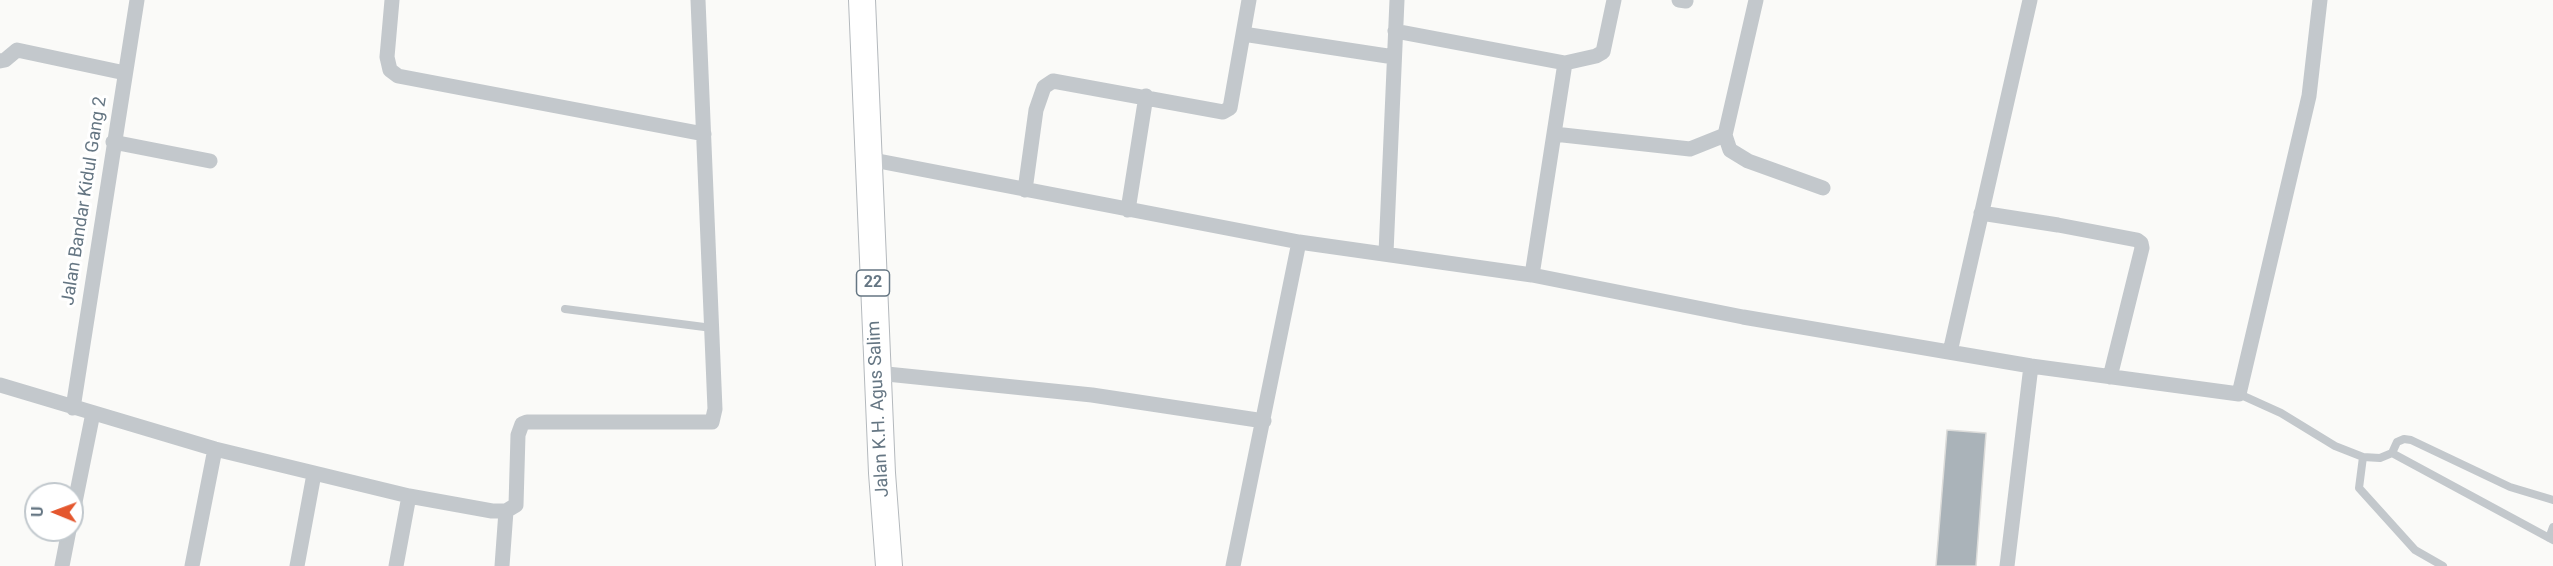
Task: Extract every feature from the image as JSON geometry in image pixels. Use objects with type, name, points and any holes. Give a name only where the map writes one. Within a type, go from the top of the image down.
[{"type":"highway","name":"Jalan K.H. Agus Salim","points":[[862,0],[877,374],[889,566]]},
{"type":"street","name":"Jalan Bandar Kidul Gang 2","points":[[73,408],[137,0]]},
{"type":"street","points":[[392,0],[387,57],[390,70],[398,76],[704,134]]},
{"type":"street","points":[[0,385],[215,449],[409,496],[492,511],[506,511],[517,502],[518,435],[522,424],[527,422],[712,422],[715,409],[698,0]]},
{"type":"street","points":[[1025,190],[1036,110],[1044,87],[1053,81],[1146,96],[1223,112],[1230,108],[1249,0]]},
{"type":"street","points":[[1386,253],[1397,0]]},
{"type":"street","points":[[1395,31],[1565,63],[1604,52],[1614,0]]},
{"type":"street","points":[[1756,0],[1725,135],[1730,150],[1748,160],[1823,188]]},
{"type":"street","points":[[1950,352],[2030,0]]},
{"type":"street","points":[[868,159],[1299,242],[1532,275],[1743,317],[2031,366],[2240,394],[2307,106],[2314,68],[2320,0]]},
{"type":"street","points":[[1242,34],[1394,57]]},
{"type":"street","points":[[0,61],[5,60],[17,50],[125,73]]},
{"type":"street","points":[[1532,275],[1565,63]]},
{"type":"street","points":[[1128,210],[1146,96]]},
{"type":"street","points":[[1554,134],[1690,149],[1725,135]]},
{"type":"street","points":[[113,142],[210,160]]},
{"type":"street","points":[[1981,213],[2069,227],[2137,240],[2141,243],[2142,248],[2110,377]]},
{"type":"street","points":[[1233,566],[1299,242]]},
{"type":"street","points":[[2007,566],[2031,366]]},
{"type":"street","points":[[877,374],[1092,395],[1263,421]]},
{"type":"street","points":[[79,482],[93,413]]},
{"type":"street","points":[[192,566],[215,449]]},
{"type":"street","points":[[297,566],[314,474]]},
{"type":"street","points":[[396,566],[409,496]]},
{"type":"street","points":[[502,566],[506,511]]},
{"type":"street","points":[[62,566],[67,542]]},
{"type":"lane","points":[[565,309],[712,328]]},
{"type":"lane","points":[[2240,394],[2281,413],[2335,446],[2363,457],[2380,458],[2392,453],[2397,442],[2411,440],[2510,487],[2553,500]]},
{"type":"lane","points":[[2392,453],[2551,539],[2553,527]]},
{"type":"lane","points":[[2363,457],[2359,488],[2415,550],[2443,566]]},
{"type":"building","points":[[1947,430],[1986,433],[1976,566],[1936,566]]}]
